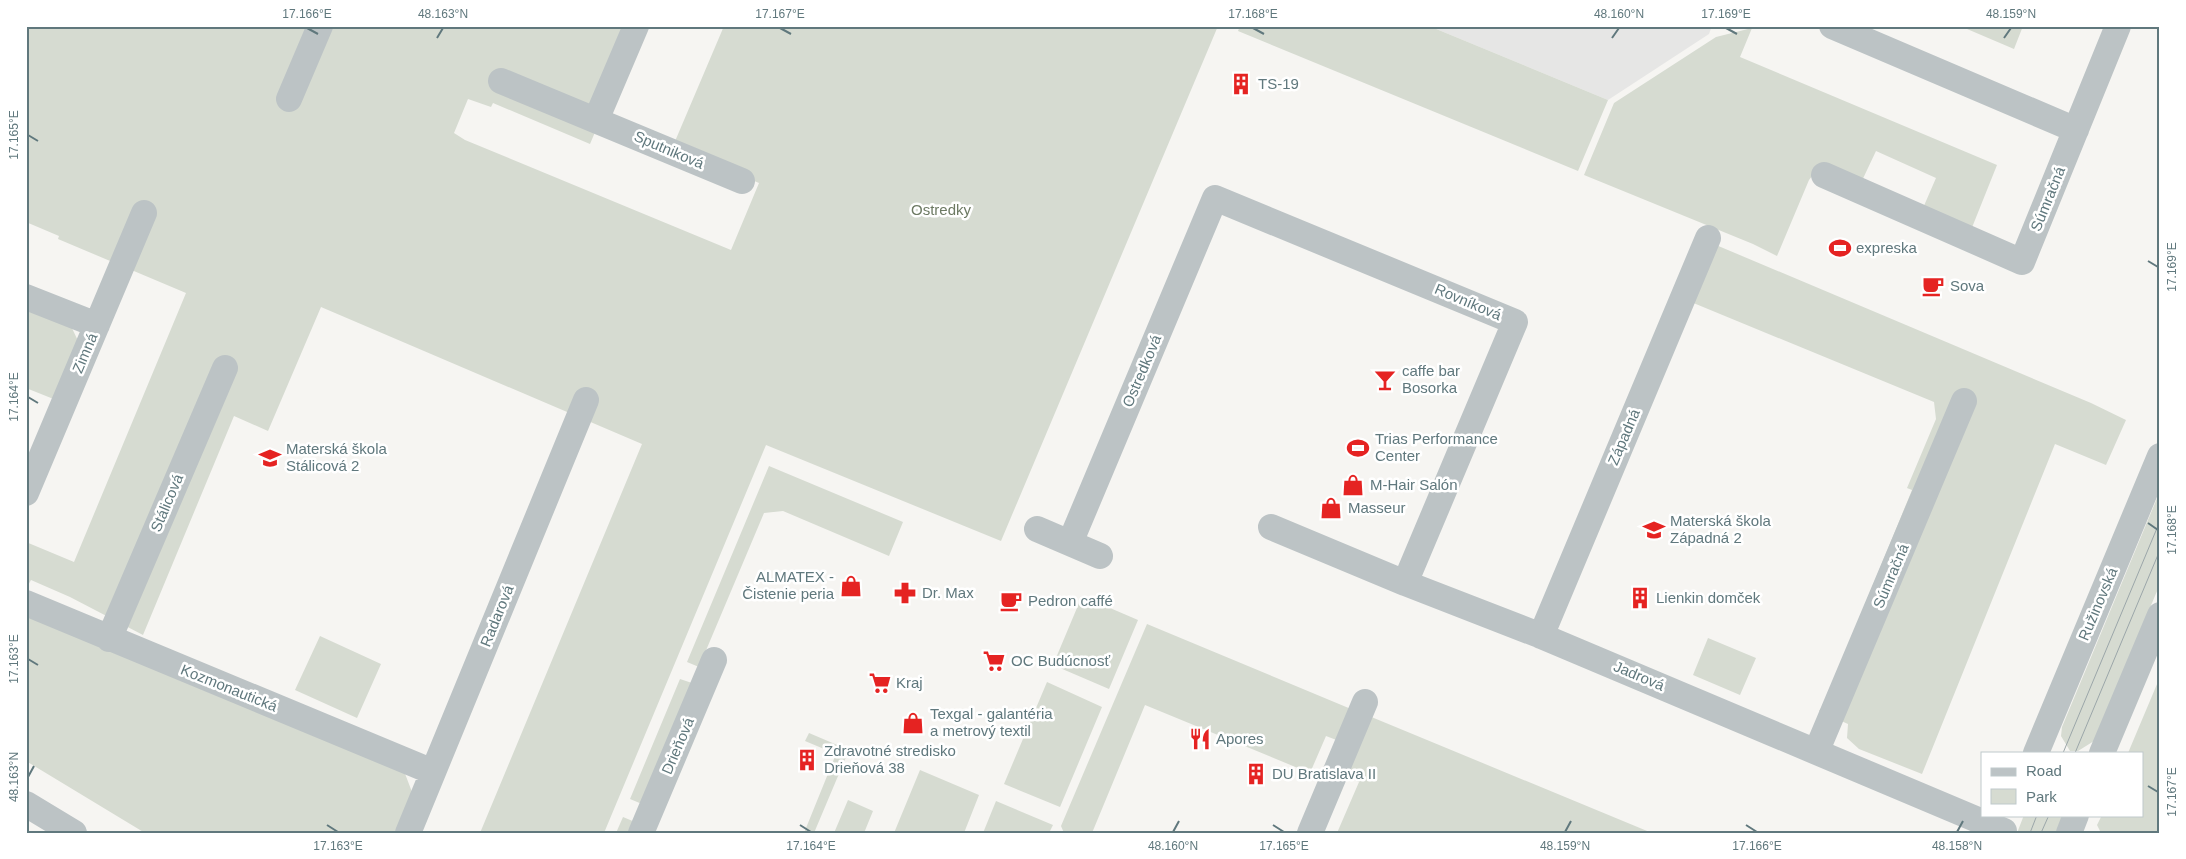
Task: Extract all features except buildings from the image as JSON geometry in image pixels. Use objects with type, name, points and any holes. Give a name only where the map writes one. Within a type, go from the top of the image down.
[{"type":"street","points":[[289,99],[320,26]]},
{"type":"street","points":[[596,120],[636,26]]},
{"type":"street","points":[[1832,26],[2076,130]]},
{"type":"street","name":"Súmračná","points":[[1824,175],[2022,262],[2118,26]]},
{"type":"street","name":"Sputniková","points":[[501,81],[742,181]]},
{"type":"street","name":"Ostredková","points":[[1070,543],[1214,198]]},
{"type":"street","name":"Rovníková","points":[[1214,198],[1515,322],[1405,584]]},
{"type":"street","name":"Zimná","points":[[26,493],[144,213]]},
{"type":"street","name":"Západná","points":[[1541,636],[1708,238]]},
{"type":"street","points":[[26,297],[97,325]]},
{"type":"street","name":"Stálicová","points":[[110,638],[225,368]]},
{"type":"street","name":"Radarová","points":[[408,833],[586,400]]},
{"type":"street","name":"Súmračná","points":[[1817,750],[1964,401]]},
{"type":"street","name":"Ružinovská","points":[[2036,752],[2160,456]]},
{"type":"street","name":"Jadrová","points":[[1270,527],[1405,584],[1541,636],[1981,816]]},
{"type":"street","points":[[1037,529],[1100,556]]},
{"type":"street","name":"Kozmonautická","points":[[26,603],[432,772]]},
{"type":"street","points":[[2102,752],[2160,615]]},
{"type":"street","name":"Drieňová","points":[[641,833],[714,660]]},
{"type":"street","points":[[1310,833],[1365,702]]},
{"type":"street","points":[[26,804],[74,833]]},
{"type":"street","name":"Jadrová","points":[[1981,816],[2006,826]]},
{"type":"street","points":[[2068,833],[2076,816]]},
{"type":"shaded area","points":[[1429,26],[1712,26],[1709,34],[1608,100]]},
{"type":"green space","name":"Ostredky","points":[[26,26],[640,26],[590,144],[493,103],[491,107],[468,99],[454,133],[465,140],[731,250],[759,183],[673,146],[724,26],[1218,26],[1001,541],[766,445],[604,833],[480,833],[642,444],[321,307],[268,431],[234,416],[143,635],[70,597],[31,580],[26,589],[26,542],[74,562],[186,293],[58,239],[59,236],[26,222]]},
{"type":"green space","points":[[1240,26],[1429,26],[1608,100],[1578,171],[1238,31]]},
{"type":"green space","points":[[1960,26],[2023,26],[2014,49]]},
{"type":"green space","points":[[1752,28],[1740,57],[1997,165],[1969,235],[1920,215],[1936,178],[1876,151],[1859,187],[1819,167],[1809,180],[1777,256],[1753,244],[1584,175],[1614,103],[1716,37]]},
{"type":"green space","points":[[1716,245],[2091,403],[2126,420],[2106,465],[2055,444],[1922,774],[1859,749],[1847,738],[1848,724],[1819,711],[1824,704],[1912,490],[1907,488],[1936,419],[1934,402],[1691,302]]},
{"type":"green space","points":[[26,302],[70,324],[80,345],[61,402],[26,388]]},
{"type":"green space","points":[[769,466],[903,522],[889,556],[783,511],[764,513],[699,667],[687,662]]},
{"type":"green space","points":[[2160,491],[2160,584],[2094,741],[2078,751],[2070,751],[2061,736],[2062,727]]},
{"type":"green space","points":[[1082,596],[1138,620],[1109,689],[1053,665]]},
{"type":"green space","points":[[26,609],[404,771],[412,792],[399,833],[145,833],[26,761]]},
{"type":"green space","points":[[1147,624],[1351,709],[1339,741],[1326,736],[1310,773],[1145,705],[1092,833],[1064,833],[1061,826]]},
{"type":"green space","points":[[320,636],[381,664],[357,718],[295,690]]},
{"type":"green space","points":[[1708,638],[1756,658],[1740,695],[1693,675]]},
{"type":"green space","points":[[2160,677],[2160,833],[2101,833],[2097,825],[2102,816],[2144,816],[2144,752],[2128,752]]},
{"type":"green space","points":[[680,679],[692,683],[642,804],[630,799]]},
{"type":"green space","points":[[1047,682],[1102,707],[1060,807],[1004,784]]},
{"type":"green space","points":[[1369,716],[1652,833],[1337,833],[1359,782],[1344,775]]},
{"type":"green space","points":[[809,733],[849,750],[814,833],[804,833],[836,754],[805,741]]},
{"type":"green space","points":[[920,770],[979,795],[964,833],[894,833]]},
{"type":"green space","points":[[848,800],[873,811],[864,833],[834,833]]},
{"type":"green space","points":[[996,801],[1053,825],[1049,833],[983,833]]},
{"type":"green space","points":[[2024,816],[2063,816],[2056,833],[2017,833]]},
{"type":"green space","points":[[623,817],[635,822],[630,833],[616,833]]},
{"type":"tram line","points":[[2063,752],[2160,521]]},
{"type":"tram line","points":[[2075,752],[2160,550]]},
{"type":"tram line","points":[[2030,833],[2037,816]]},
{"type":"tram line","points":[[2041,833],[2049,816]]},
{"type":"place","name":"TS-19","points":[[1241,84]]},
{"type":"place","name":"expreska","points":[[1840,248]]},
{"type":"place","name":"Sova","points":[[1933,286]]},
{"type":"place","name":"caffe bar Bosorka","points":[[1385,380]]},
{"type":"place","name":"Trias Performance Center","points":[[1358,448]]},
{"type":"place","name":"Materská škola Stálicová 2","points":[[270,458]]},
{"type":"place","name":"M-Hair Salón","points":[[1353,485]]},
{"type":"place","name":"Masseur","points":[[1331,508]]},
{"type":"place","name":"Materská škola Západná 2","points":[[1654,530]]},
{"type":"place","name":"ALMATEX - Čistenie peria","points":[[851,586]]},
{"type":"place","name":"Dr. Max","points":[[905,593]]},
{"type":"place","name":"Lienkin domček","points":[[1640,598]]},
{"type":"place","name":"Pedron caffé","points":[[1011,601]]},
{"type":"place","name":"OC Budúcnosť","points":[[994,661]]},
{"type":"place","name":"Kraj","points":[[880,683]]},
{"type":"place","name":"Texgal - galantéria a metrový textil","points":[[913,723]]},
{"type":"place","name":"Apores","points":[[1200,739]]},
{"type":"place","name":"Zdravotné stredisko Drieňová 38","points":[[807,760]]},
{"type":"place","name":"DU Bratislava II","points":[[1256,774]]}]
